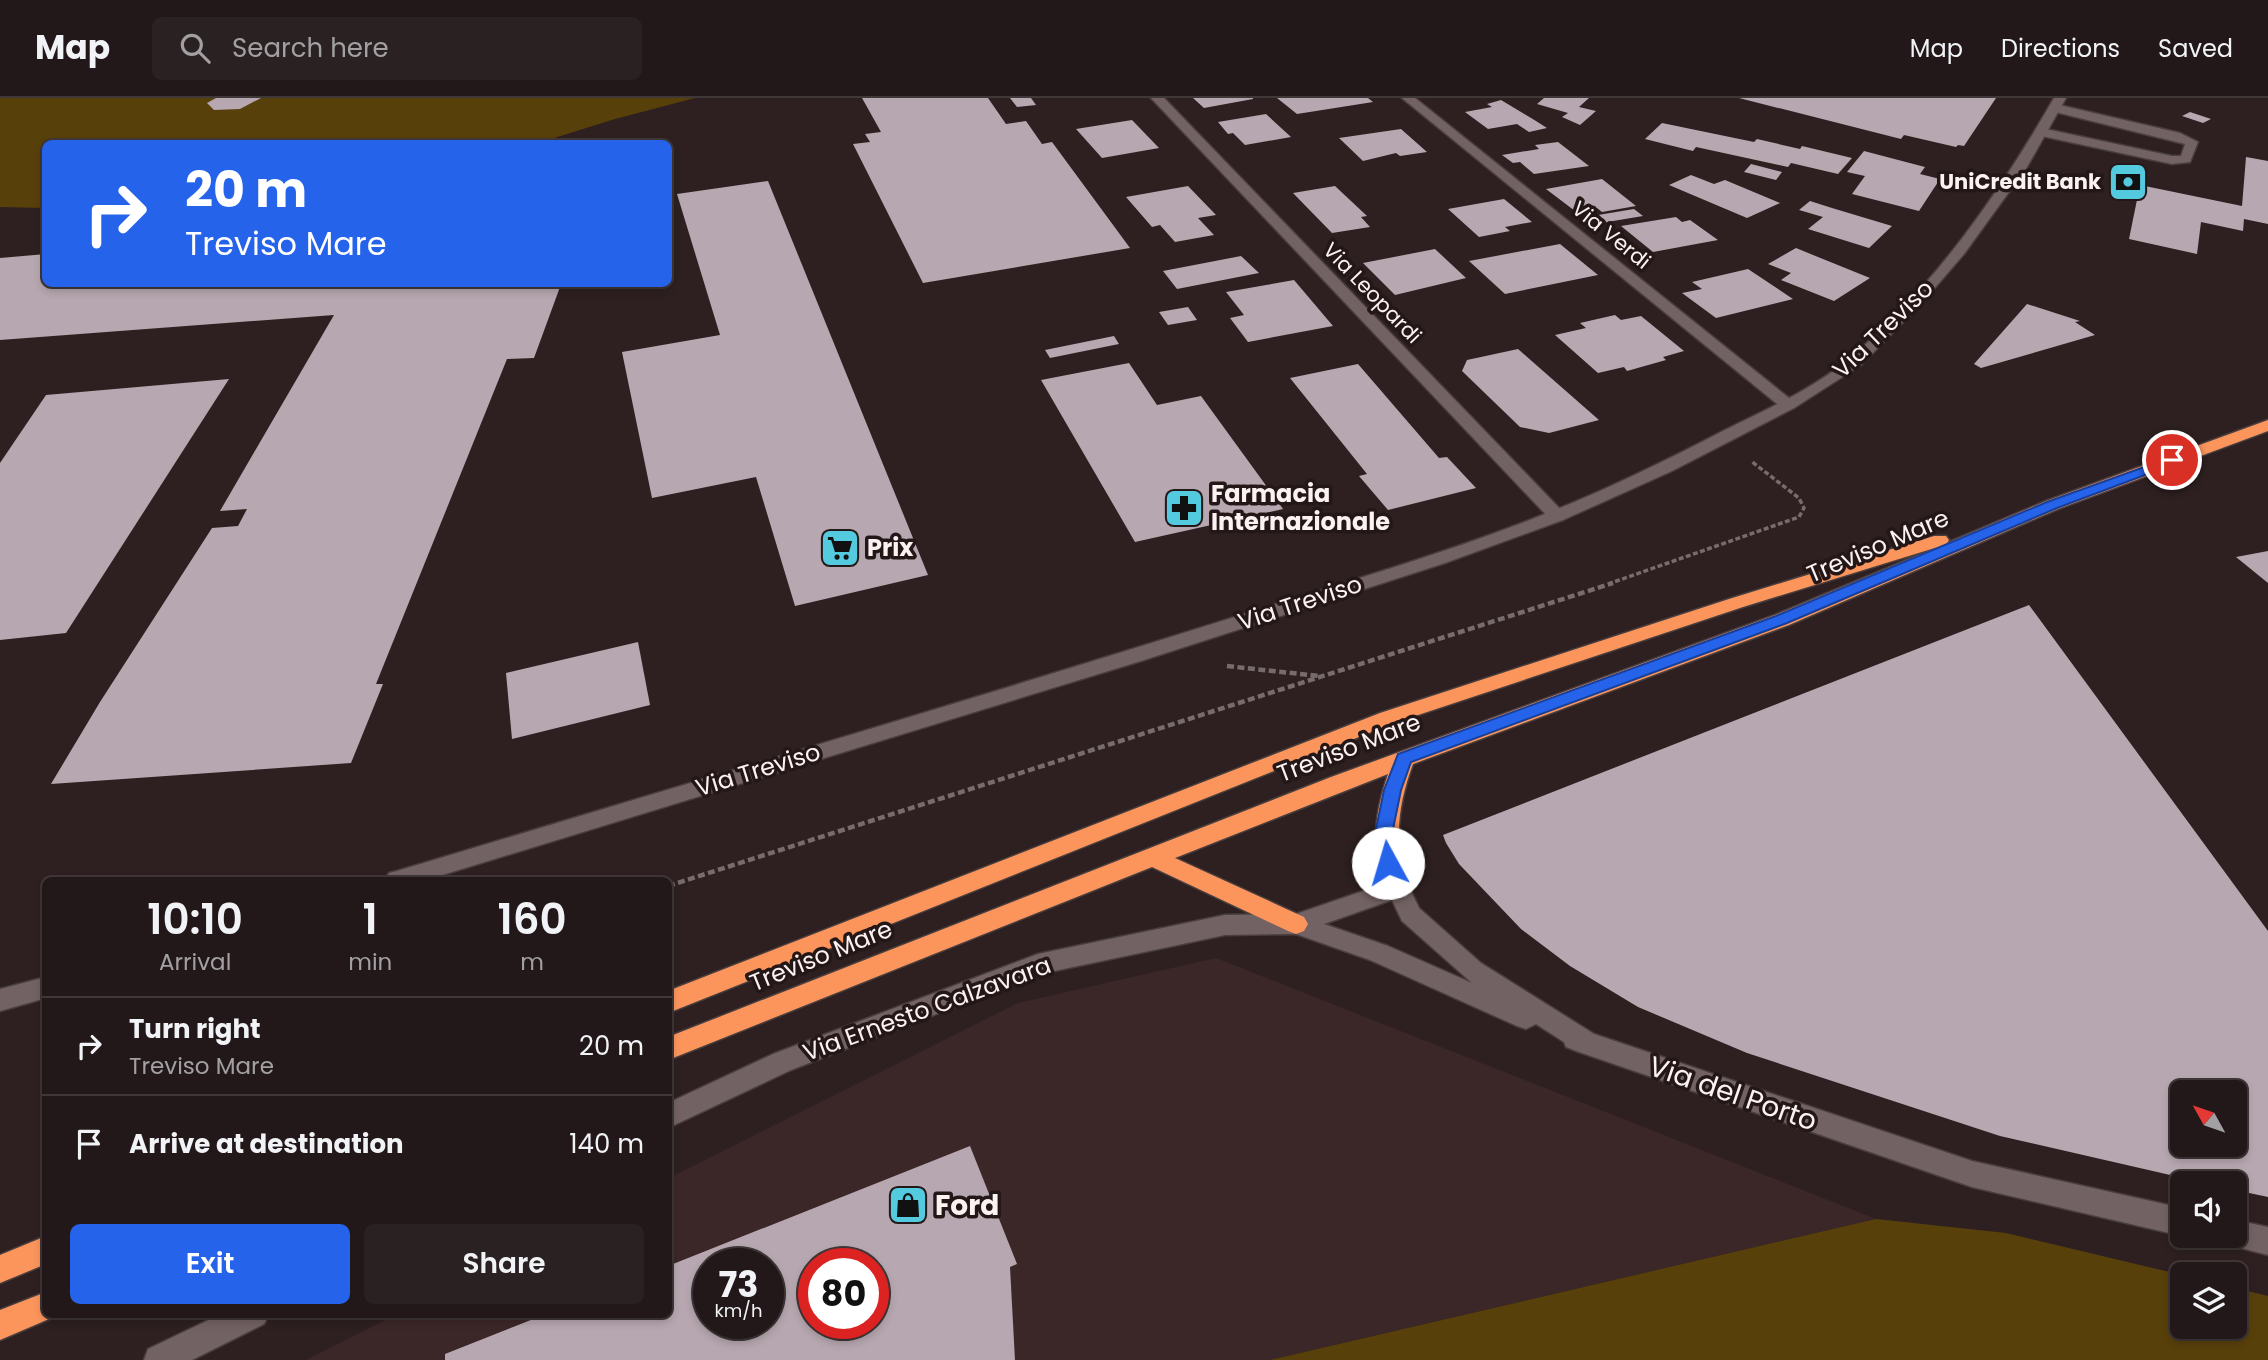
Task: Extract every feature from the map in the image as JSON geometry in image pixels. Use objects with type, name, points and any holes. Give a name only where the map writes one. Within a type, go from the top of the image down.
[{"type":"highway","name":"Treviso Mare","points":[[672,1047],[1404,758],[1782,620],[2052,505],[2268,425]]},
{"type":"highway","name":"Treviso Mare","points":[[672,1000],[1387,718],[1736,603],[2052,505]]},
{"type":"highway","points":[[1398,888],[1388,863],[1384,829],[1392,790],[1404,758]]},
{"type":"highway","points":[[1152,857],[1296,924]]},
{"type":"highway","points":[[0,1269],[42,1253]]},
{"type":"highway","points":[[0,1325],[42,1308]]},
{"type":"street","name":"Via Leopardi","points":[[1157,98],[1557,516]]},
{"type":"street","name":"Via Verdi","points":[[1408,98],[1788,405]]},
{"type":"street","name":"Via Treviso","points":[[407,877],[1134,656],[1438,559],[1557,516],[1723,440],[1788,405],[1855,362],[1915,302],[2021,167],[2057,103]]},
{"type":"street","points":[[2042,132],[2172,160],[2186,159],[2192,142],[2176,135],[2057,103]]},
{"type":"street","points":[[1398,888],[1410,914],[1472,970],[1588,1044]]},
{"type":"street","name":"Via Ernesto Calzavara","points":[[672,1114],[782,1062],[1038,964],[1225,925],[1296,924],[1398,888]]},
{"type":"street","name":"Via del Porto","points":[[1296,924],[1379,953],[1588,1044],[1972,1174],[2170,1219]]},
{"type":"street","points":[[0,1000],[42,988]]},
{"type":"street","points":[[2247,1237],[2268,1241]]},
{"type":"street","points":[[159,1360],[246,1318]]},
{"type":"path","points":[[672,885],[1595,589],[1799,517],[1804,512],[1804,505],[1799,498],[1723,440]]},
{"type":"shaded area","points":[[0,98],[695,98],[548,140],[42,140],[42,208],[0,207]]},
{"type":"shaded area","points":[[1216,958],[1876,1219],[1270,1360],[306,1360],[389,1318],[672,1318],[672,1176],[1018,1003]]},
{"type":"shaded area","points":[[1876,1219],[2006,1233],[2170,1272],[2170,1339],[2247,1339],[2247,1291],[2268,1296],[2268,1360],[1270,1360]]},
{"type":"building","points":[[216,98],[261,98],[240,109],[214,110],[207,103]]},
{"type":"building","points":[[862,98],[988,98],[1006,124],[1026,121],[1042,144],[1052,142],[1130,248],[923,283],[853,144],[870,142],[865,134],[881,132]]},
{"type":"building","points":[[1010,98],[1031,98],[1036,105],[1017,107]]},
{"type":"building","points":[[1193,98],[1253,98],[1253,99],[1204,108]]},
{"type":"building","points":[[1277,98],[1368,98],[1373,102],[1297,114]]},
{"type":"building","points":[[1544,98],[1589,98],[1579,107],[1596,111],[1580,125],[1562,117],[1568,113],[1537,104]]},
{"type":"building","points":[[1739,98],[1996,98],[1964,146],[1956,147],[1904,135],[1901,139]]},
{"type":"building","points":[[1501,100],[1547,128],[1529,132],[1517,124],[1488,129],[1465,112],[1492,107],[1487,104]]},
{"type":"building","points":[[2190,112],[2211,119],[2203,123],[2182,116]]},
{"type":"building","points":[[1266,114],[1291,137],[1245,145],[1233,133],[1228,134],[1218,122]]},
{"type":"building","points":[[1132,120],[1159,148],[1102,158],[1076,129]]},
{"type":"building","points":[[1662,123],[1754,142],[1757,139],[1800,149],[1802,146],[1852,158],[1838,174],[1791,163],[1788,167],[1696,147],[1693,151],[1645,139]]},
{"type":"building","points":[[1401,129],[1427,152],[1400,156],[1396,153],[1363,161],[1339,138]]},
{"type":"building","points":[[1558,142],[1589,166],[1534,174],[1520,162],[1513,163],[1502,155],[1539,149],[1535,145]]},
{"type":"building","points":[[1864,151],[1925,167],[1920,174],[1940,179],[1919,211],[1852,194],[1865,176],[1847,172]]},
{"type":"building","points":[[2246,157],[2268,161],[2268,224],[2244,219],[2243,231],[2201,222],[2197,254],[2129,239],[2140,185],[2242,206]]},
{"type":"building","points":[[1751,164],[1782,172],[1776,180],[1744,172]]},
{"type":"building","points":[[1691,175],[1714,184],[1725,180],[1780,203],[1747,218],[1669,185]]},
{"type":"building","points":[[1602,179],[1636,206],[1602,212],[1597,208],[1575,211],[1546,189]]},
{"type":"building","points":[[768,181],[928,575],[795,606],[756,477],[652,498],[622,352],[720,335],[677,194]]},
{"type":"building","points":[[1188,186],[1216,215],[1198,218],[1214,235],[1175,242],[1160,225],[1152,227],[1126,197]]},
{"type":"building","points":[[1335,186],[1367,216],[1361,217],[1370,227],[1332,233],[1293,193]]},
{"type":"building","points":[[1504,199],[1532,222],[1505,227],[1510,231],[1479,237],[1448,209]]},
{"type":"building","points":[[1810,201],[1892,226],[1869,248],[1808,229],[1823,217],[1799,210]]},
{"type":"building","points":[[1634,209],[1643,216],[1601,223],[1592,216]]},
{"type":"building","points":[[1676,217],[1682,222],[1690,220],[1718,240],[1653,252],[1621,226]]},
{"type":"building","points":[[1560,244],[1598,275],[1505,294],[1469,261]]},
{"type":"building","points":[[1796,248],[1870,278],[1834,301],[1781,280],[1791,273],[1768,264]]},
{"type":"building","points":[[1435,249],[1466,278],[1395,295],[1363,263]]},
{"type":"building","points":[[42,254],[42,287],[560,287],[534,358],[507,359],[376,684],[383,684],[351,763],[51,784],[100,702],[212,528],[238,526],[247,509],[220,511],[334,315],[0,340],[0,258]]},
{"type":"building","points":[[1241,256],[1259,273],[1177,289],[1163,271]]},
{"type":"building","points":[[1748,269],[1793,299],[1716,318],[1682,293],[1702,289],[1692,282]]},
{"type":"building","points":[[1294,280],[1333,326],[1248,342],[1230,318],[1244,315],[1226,292]]},
{"type":"building","points":[[2027,304],[2080,321],[2075,322],[2095,335],[1981,368],[1974,364]]},
{"type":"building","points":[[1188,307],[1197,320],[1168,325],[1159,312]]},
{"type":"building","points":[[1615,315],[1621,320],[1641,316],[1684,351],[1663,357],[1666,360],[1627,371],[1624,367],[1598,373],[1555,335],[1586,328],[1580,323]]},
{"type":"building","points":[[1114,336],[1119,344],[1050,358],[1045,350]]},
{"type":"building","points":[[1518,349],[1599,420],[1549,433],[1520,427],[1462,371],[1467,360]]},
{"type":"building","points":[[1129,363],[1157,405],[1201,396],[1283,509],[1135,542],[1041,380]]},
{"type":"building","points":[[1358,364],[1439,458],[1447,457],[1476,488],[1388,510],[1359,476],[1367,474],[1290,378]]},
{"type":"building","points":[[229,379],[66,633],[0,640],[0,463],[46,395]]},
{"type":"building","points":[[2268,551],[2268,583],[2236,557]]},
{"type":"building","points":[[2029,605],[2268,931],[2268,1197],[2247,1193],[2247,1171],[2170,1171],[2170,1175],[2000,1136],[1747,1053],[1638,1007],[1570,966],[1521,929],[1459,864],[1443,835]]},
{"type":"building","points":[[638,642],[650,705],[512,739],[506,673]]},
{"type":"building","name":"Ford","points":[[970,1146],[1017,1264],[1010,1267],[1015,1360],[445,1360],[445,1354],[536,1318],[672,1318],[672,1264],[693,1256],[693,1339],[784,1339],[784,1248],[713,1248]]},
{"type":"place","name":"UniCredit Bank","points":[[2128,182]]},
{"type":"place","name":"Farmacia Internazionale","points":[[1184,508]]},
{"type":"place","name":"Prix","points":[[840,548]]},
{"type":"place","name":"Ford","points":[[908,1205]]},
{"type":"route","points":[[1388,863],[1384,829],[1392,790],[1404,758],[1782,620],[2052,505],[2172,460]]}]
